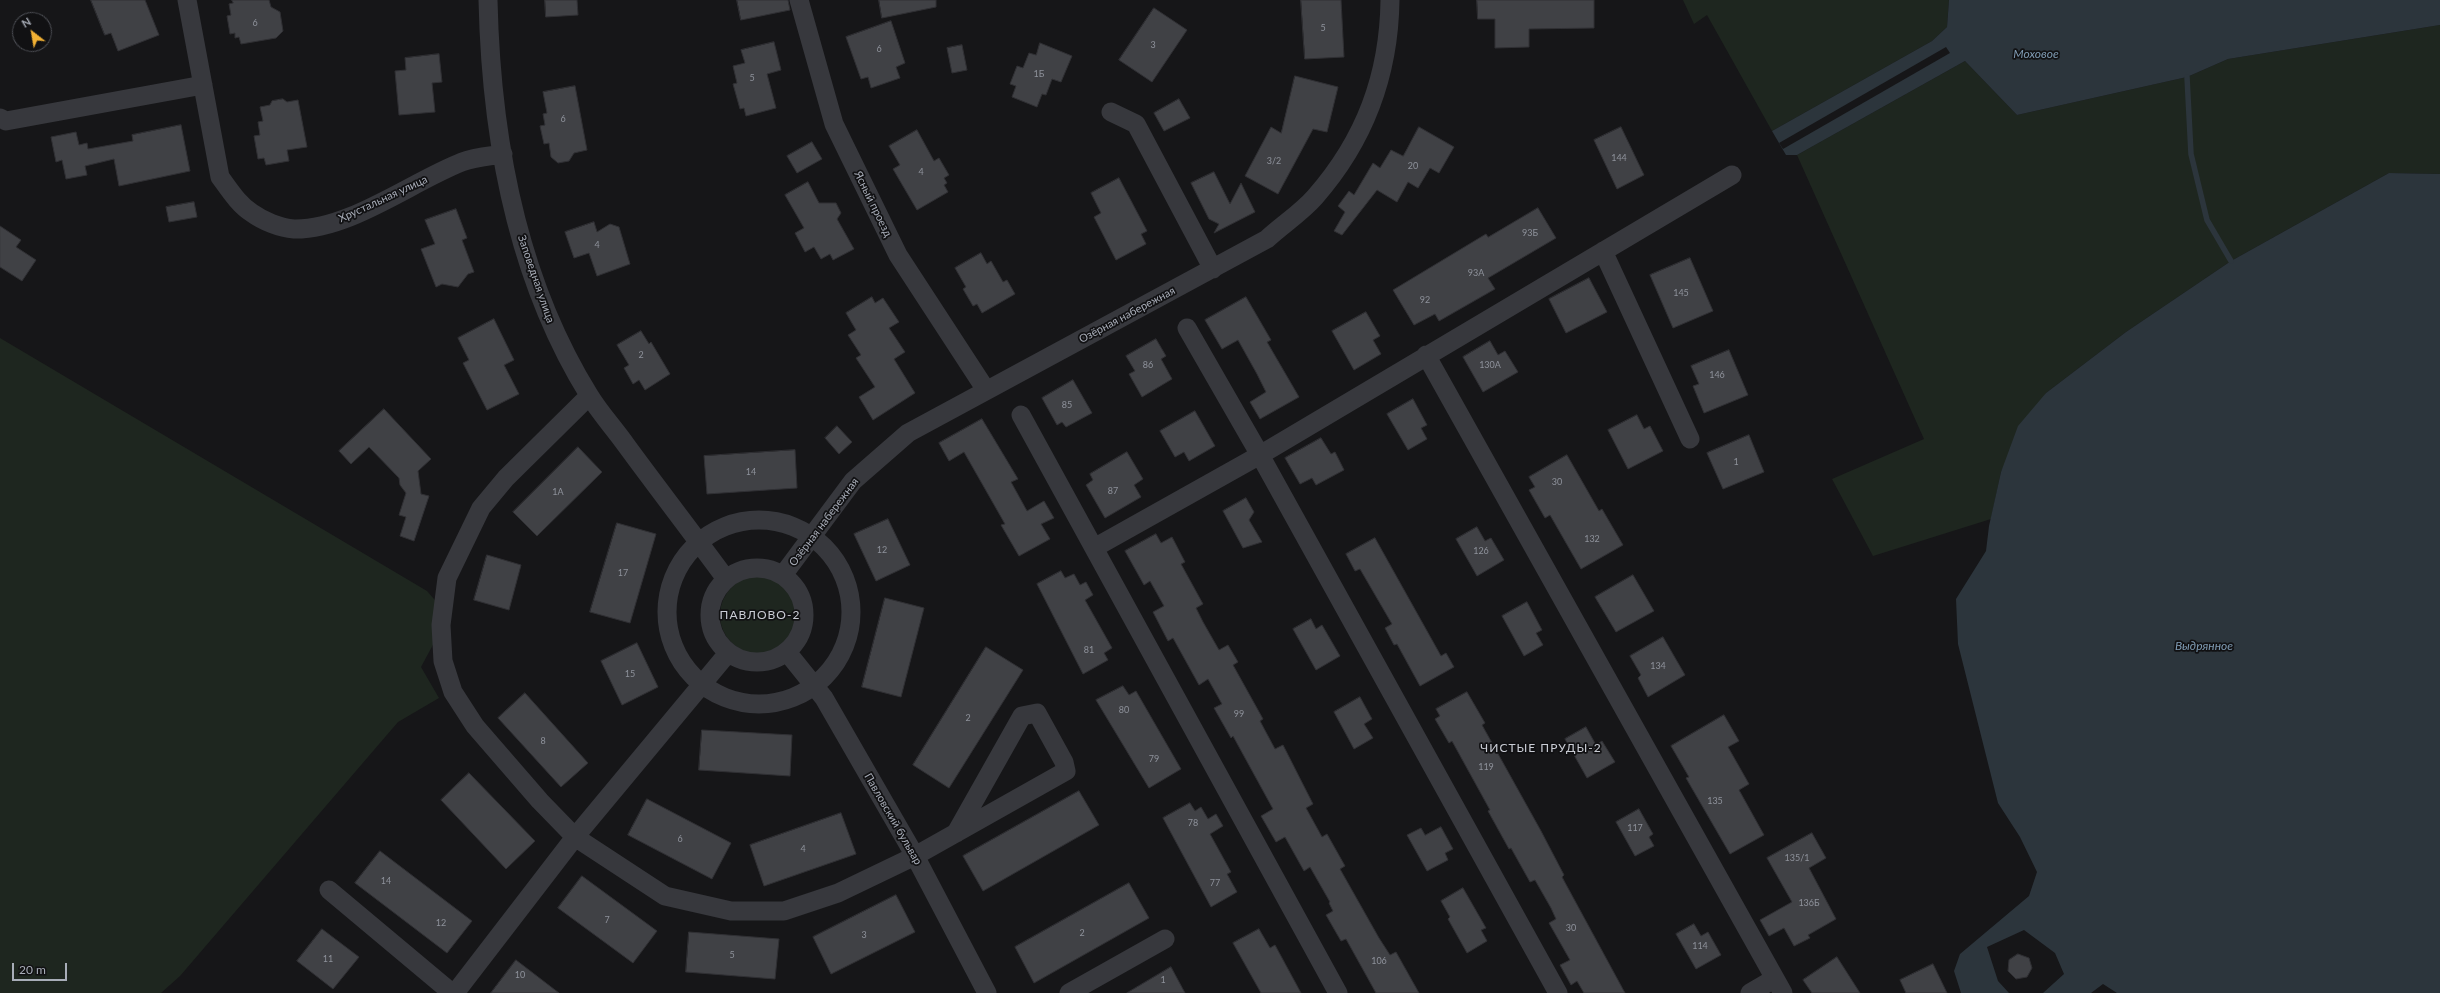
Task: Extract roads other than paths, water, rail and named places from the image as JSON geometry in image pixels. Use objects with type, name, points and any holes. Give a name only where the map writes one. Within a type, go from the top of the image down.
[{"type":"street","name":"Хрустальная улица","points":[[187,0],[220,177],[232,194],[250,213],[269,223],[292,229],[314,227],[340,220],[463,161],[503,154]]},
{"type":"street","name":"Заповедная улица","points":[[488,0],[489,46],[503,154],[522,244],[546,315],[589,396],[726,579]]},
{"type":"street","name":"Ясный проезд","points":[[799,0],[834,124],[898,255],[986,390]]},
{"type":"street","name":"Озёрная набережная","points":[[783,575],[853,481],[908,433],[1267,239],[1314,198],[1355,144],[1378,91],[1389,35],[1390,0]]},
{"type":"street","points":[[2,124],[203,85]]},
{"type":"street","points":[[1111,112],[1136,124],[1213,269]]},
{"type":"street","points":[[1094,548],[1260,455],[1732,175]]},
{"type":"street","points":[[1603,251],[1690,439]]},
{"type":"street","points":[[1188,328],[1558,993]]},
{"type":"street","points":[[1426,356],[1779,986],[1750,993]]},
{"type":"street","points":[[589,396],[506,478],[481,508],[446,578],[441,625],[443,661],[453,692],[475,726],[540,801],[575,837],[665,896],[731,911],[784,911],[838,893],[915,856],[956,833],[1066,771],[1064,762],[1037,713],[1022,716],[956,833]]},
{"type":"street","points":[[1021,414],[1338,993]]},
{"type":"street","points":[[754,520],[784,523],[811,536],[832,555],[846,580],[851,609],[848,637],[835,664],[815,685],[795,697],[771,703],[747,703],[724,697],[701,684],[681,661],[669,631],[668,598],[678,567],[699,542],[725,526],[754,520]]},
{"type":"street","points":[[754,567],[769,569],[783,575],[796,588],[804,604],[805,622],[799,639],[787,652],[773,660],[757,663],[742,660],[728,653],[717,640],[711,625],[710,608],[715,592],[726,579],[739,571],[754,567]]},
{"type":"street","name":"Павловский бульвар","points":[[787,652],[815,685],[915,856],[987,993]]},
{"type":"street","points":[[329,890],[454,993],[575,837],[728,653]]},
{"type":"street","points":[[1069,993],[1165,939]]},
{"type":"water","name":"Моховое","points":[[1949,0],[2440,0],[2440,25],[2228,59],[2187,77],[2017,115],[1965,61],[1797,155],[1786,155],[1772,131],[1932,41],[1947,27]]},
{"type":"water","name":"Выдрянное","points":[[2389,173],[2440,174],[2440,993],[2117,993],[2103,984],[2091,993],[2043,993],[2064,974],[2055,953],[2024,930],[1987,947],[1998,981],[2009,993],[1961,993],[1954,971],[1960,954],[2029,896],[2037,872],[2020,837],[1998,803],[1958,644],[1956,599],[1986,551],[1989,526],[2001,472],[2018,426],[2046,393],[2126,332],[2231,261]]},
{"type":"waterway","points":[[2187,77],[2191,154],[2207,220],[2231,261]]},
{"type":"district","name":"ПАВЛОВО-2","points":[[760,615]]},
{"type":"district","name":"ЧИСТЫЕ ПРУДЫ-2","points":[[1541,748]]}]
